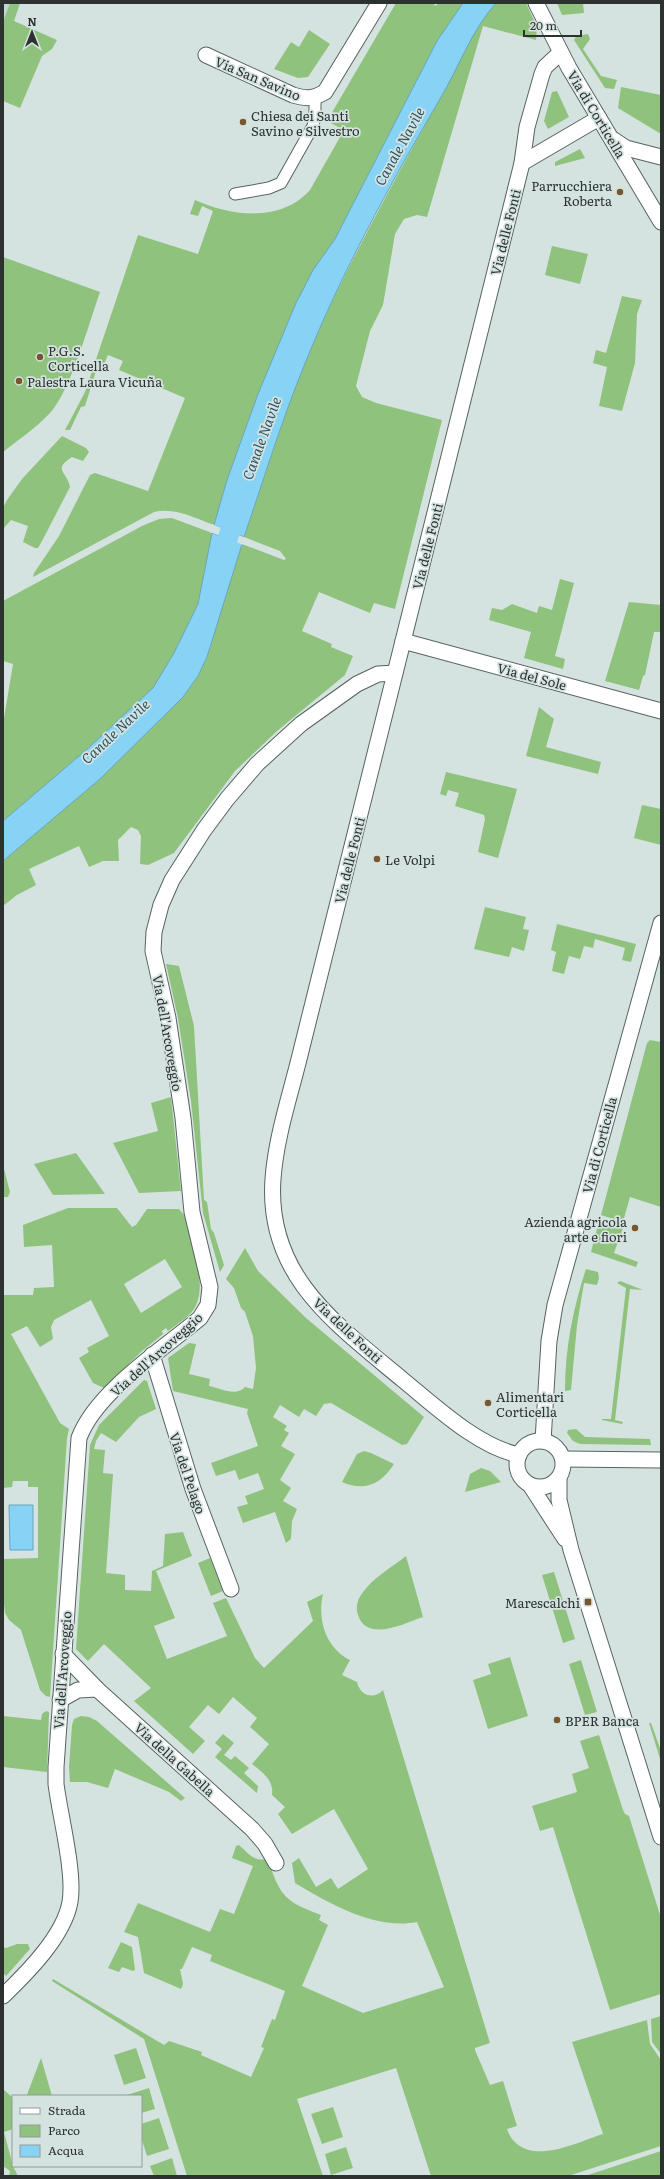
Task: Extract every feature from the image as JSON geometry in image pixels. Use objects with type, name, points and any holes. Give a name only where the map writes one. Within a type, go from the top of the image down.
[{"type":"street","name":"Via San Savino","points":[[206,56],[293,95],[306,99],[315,98],[324,92],[379,3]]},
{"type":"street","name":"Via di Corticella","points":[[536,3],[560,53],[661,222]]},
{"type":"street","name":"Via delle Fonti","points":[[519,1455],[494,1447],[436,1407],[329,1315],[308,1292],[288,1262],[276,1232],[273,1178],[277,1152],[522,163],[527,127],[545,67],[560,53]]},
{"type":"street","points":[[235,194],[270,188],[281,183],[313,126],[315,98]]},
{"type":"street","points":[[522,163],[599,118]]},
{"type":"street","points":[[611,138],[626,148],[661,157]]},
{"type":"street","name":"Via del Sole","points":[[403,641],[661,711]]},
{"type":"street","name":"Via dell'Arcoveggio","points":[[3,1996],[46,1949],[63,1923],[70,1902],[70,1882],[56,1784],[63,1654],[79,1438],[87,1421],[95,1411],[152,1355],[200,1318],[210,1296],[209,1281],[192,1212],[183,1118],[168,1018],[153,951],[154,932],[161,905],[172,880],[204,830],[227,799],[257,764],[301,724],[357,684],[374,676],[395,672]]},
{"type":"street","name":"Via di Corticella","points":[[543,1441],[550,1341],[555,1305],[661,923]]},
{"type":"street","name":"Via del Pelago","points":[[152,1355],[193,1489],[231,1589]]},
{"type":"street","points":[[571,1550],[530,1485],[519,1473],[517,1467],[519,1455],[529,1444],[543,1441],[557,1447],[563,1459],[563,1468],[559,1478],[559,1500],[571,1550],[661,1837]]},
{"type":"street","points":[[563,1459],[661,1460]]},
{"type":"street","points":[[530,1485],[544,1487],[559,1478]]},
{"type":"street","name":"Via della Gabella","points":[[63,1654],[98,1689],[252,1829],[265,1844],[276,1863]]},
{"type":"street","points":[[60,1700],[78,1690],[98,1689]]},
{"type":"shaded area","points":[[3,3],[20,3],[3,51]]},
{"type":"green space","points":[[10,3],[20,3],[14,21],[57,40],[52,49],[42,56],[20,108],[3,101],[3,22]]},
{"type":"green space","points":[[396,3],[432,3],[436,6],[438,3],[463,3],[437,41],[335,239],[296,303],[258,394],[227,480],[214,525],[177,512],[154,512],[33,577],[34,573],[59,536],[90,475],[95,473],[148,491],[185,398],[119,370],[123,361],[108,355],[102,369],[97,368],[85,406],[81,407],[70,430],[65,430],[85,392],[138,235],[198,254],[213,211],[202,206],[198,216],[190,214],[195,200],[209,206],[239,213],[270,212],[285,208],[298,201],[310,190],[344,130],[327,121]]},
{"type":"green space","points":[[496,3],[526,3],[537,27],[536,40],[483,26],[427,217],[417,215],[404,219],[395,234],[383,305],[370,331],[356,386],[362,397],[376,403],[442,420],[395,609],[374,603],[370,613],[319,592],[302,631],[332,644],[331,647],[353,656],[345,675],[277,731],[235,771],[174,853],[148,865],[140,864],[141,836],[138,830],[131,827],[118,840],[119,861],[103,861],[89,867],[79,846],[29,869],[36,885],[17,895],[3,906],[3,861],[100,779],[183,697],[198,676],[207,657],[242,544],[284,560],[286,559],[280,551],[244,537],[311,347],[340,285],[377,213],[473,35],[487,13]]},
{"type":"green space","points":[[557,3],[583,3],[584,13],[562,15]]},
{"type":"green space","points":[[309,30],[330,44],[308,77],[298,78],[274,69],[291,42],[299,47]]},
{"type":"green space","points":[[588,34],[590,39],[583,49],[601,76],[617,80],[614,89],[605,88],[574,40],[576,36]]},
{"type":"green space","points":[[621,87],[661,95],[661,134],[618,108]]},
{"type":"green space","points":[[557,91],[569,117],[548,129],[544,121],[552,92]]},
{"type":"green space","points":[[580,149],[585,158],[555,166],[555,162]]},
{"type":"green space","points":[[552,246],[588,254],[580,284],[545,275]]},
{"type":"green space","name":"P.G.S. Corticella","points":[[3,257],[100,292],[72,373],[58,402],[39,424],[3,452]]},
{"type":"green space","points":[[622,296],[642,300],[637,314],[635,363],[622,411],[599,406],[607,367],[593,363],[596,350],[606,353]]},
{"type":"green space","points":[[62,436],[86,448],[89,452],[83,461],[72,457],[63,465],[62,471],[70,487],[38,548],[35,548],[23,542],[28,526],[11,520],[3,529],[3,508],[22,479]]},
{"type":"green space","points":[[172,518],[212,533],[198,604],[174,653],[153,688],[85,751],[3,821],[3,724],[13,664],[3,661],[3,601],[142,526],[159,519]]},
{"type":"green space","points":[[560,579],[574,583],[555,656],[565,659],[563,669],[524,658],[531,632],[489,620],[492,608],[502,610],[512,604],[537,613],[539,606],[552,610]]},
{"type":"green space","points":[[629,602],[661,605],[661,632],[654,632],[645,675],[643,676],[639,690],[605,681]]},
{"type":"green space","points":[[539,707],[554,719],[546,747],[601,762],[598,774],[526,756]]},
{"type":"green space","points":[[446,772],[517,789],[498,858],[478,852],[485,819],[484,815],[455,806],[459,793],[448,790],[446,796],[440,794]]},
{"type":"green space","points":[[642,805],[661,809],[661,845],[634,838]]},
{"type":"green space","points":[[485,907],[526,917],[523,929],[529,930],[524,951],[512,947],[509,957],[474,949]]},
{"type":"green space","points":[[557,924],[636,944],[631,962],[622,960],[625,948],[595,939],[593,948],[584,946],[580,959],[569,956],[564,974],[552,971],[556,952],[551,950]]},
{"type":"green space","points":[[166,964],[179,966],[194,1026],[204,1200],[207,1202],[211,1229],[214,1233],[224,1265],[220,1272],[203,1213],[191,1101],[178,1018]]},
{"type":"green space","points":[[650,1040],[661,1042],[661,1207],[630,1197],[623,1222],[601,1215],[647,1043]]},
{"type":"green space","points":[[171,1097],[181,1191],[139,1193],[113,1143],[158,1131],[151,1103]]},
{"type":"green space","points":[[76,1153],[105,1194],[53,1195],[34,1164]]},
{"type":"green space","points":[[3,1165],[10,1192],[8,1197],[3,1197]]},
{"type":"green space","points":[[68,1208],[117,1208],[132,1227],[136,1225],[147,1209],[179,1209],[184,1215],[194,1250],[200,1288],[198,1299],[192,1312],[168,1331],[166,1328],[162,1331],[163,1334],[142,1351],[104,1388],[93,1383],[79,1358],[89,1352],[87,1348],[109,1336],[91,1300],[54,1320],[51,1327],[53,1339],[40,1347],[27,1326],[11,1334],[60,1423],[69,1429],[67,1438],[50,1697],[46,1696],[40,1690],[21,1630],[9,1620],[5,1613],[3,1594],[3,1559],[38,1558],[38,1487],[28,1487],[28,1481],[13,1481],[12,1487],[3,1488],[3,1295],[33,1295],[34,1288],[54,1287],[52,1245],[24,1247],[23,1225]],"holes":[[[165,1259],[182,1287],[141,1313],[124,1284]]]},
{"type":"green space","points":[[599,1221],[623,1228],[614,1253],[638,1262],[636,1267],[591,1252]]},
{"type":"green space","points":[[245,1248],[258,1271],[306,1318],[424,1417],[407,1444],[402,1445],[331,1403],[324,1404],[316,1416],[304,1409],[299,1417],[280,1405],[273,1417],[287,1426],[284,1430],[289,1433],[281,1446],[295,1454],[280,1480],[291,1488],[283,1501],[297,1509],[292,1521],[291,1539],[286,1543],[275,1512],[243,1523],[237,1507],[248,1504],[245,1496],[264,1489],[258,1473],[239,1480],[235,1470],[216,1476],[211,1463],[258,1446],[247,1413],[248,1409],[173,1391],[168,1358],[189,1343],[196,1344],[189,1374],[210,1379],[209,1386],[223,1390],[233,1392],[242,1390],[245,1387],[253,1389],[256,1368],[253,1336],[245,1312],[241,1308],[234,1288],[226,1279]]},
{"type":"green space","points":[[586,1269],[598,1272],[599,1278],[597,1285],[584,1283],[577,1325],[571,1390],[565,1391],[568,1344],[577,1299]]},
{"type":"green space","points":[[620,1281],[643,1290],[630,1289],[615,1420],[623,1422],[622,1424],[602,1420],[611,1419],[626,1288],[617,1283]]},
{"type":"green space","points":[[144,1380],[147,1381],[156,1409],[139,1417],[116,1442],[101,1433],[96,1441],[94,1449],[105,1450],[103,1473],[113,1474],[106,1573],[125,1575],[125,1590],[151,1591],[152,1571],[163,1566],[165,1534],[183,1532],[192,1556],[156,1571],[175,1618],[154,1626],[167,1659],[227,1636],[213,1603],[226,1598],[255,1658],[264,1668],[313,1621],[307,1602],[323,1594],[321,1614],[325,1632],[329,1641],[335,1648],[350,1660],[342,1675],[357,1682],[361,1691],[368,1695],[376,1695],[383,1690],[490,2043],[475,2048],[475,2050],[490,2085],[503,2081],[517,2126],[507,2129],[511,2137],[517,2144],[526,2149],[547,2151],[559,2149],[603,2134],[572,2042],[647,2020],[650,2044],[661,2060],[661,2146],[568,2176],[431,2176],[396,2068],[297,2099],[323,2176],[187,2176],[144,2039],[52,1981],[53,1979],[164,2045],[169,2041],[202,2052],[201,2055],[251,2077],[264,2048],[261,2047],[272,2019],[275,2020],[285,1991],[210,1961],[212,1955],[192,1947],[182,1969],[180,1969],[183,1984],[181,1989],[144,1973],[138,1937],[124,1932],[138,1903],[210,1932],[220,1909],[234,1914],[253,1866],[232,1858],[236,1846],[239,1845],[254,1858],[261,1860],[265,1859],[281,1891],[296,1904],[321,1915],[319,1920],[328,1925],[302,1986],[363,2013],[444,1987],[417,1922],[385,1922],[369,1919],[338,1907],[295,1883],[292,1863],[299,1858],[316,1887],[331,1878],[338,1889],[368,1869],[334,1809],[292,1834],[278,1814],[285,1807],[272,1795],[271,1785],[267,1777],[252,1764],[269,1744],[250,1727],[257,1718],[233,1697],[219,1714],[208,1705],[189,1727],[205,1741],[193,1754],[134,1701],[151,1688],[104,1644],[88,1661],[76,1649],[90,1445],[99,1425]]},
{"type":"green space","points":[[576,1429],[585,1437],[650,1439],[651,1445],[580,1444],[573,1441],[567,1433],[568,1430]]},
{"type":"green space","points":[[364,1451],[394,1464],[384,1477],[372,1484],[358,1486],[342,1482],[357,1454]]},
{"type":"green space","points":[[481,1468],[490,1471],[501,1482],[465,1492],[470,1474]]},
{"type":"green space","points":[[406,1556],[423,1617],[387,1629],[378,1630],[369,1628],[363,1623],[357,1612],[357,1606],[361,1594],[372,1582]]},
{"type":"green space","points":[[210,1558],[223,1591],[211,1596],[198,1563]]},
{"type":"green space","points":[[554,1572],[575,1639],[563,1643],[542,1575]]},
{"type":"green space","points":[[510,1657],[528,1716],[488,1729],[473,1680],[491,1674],[488,1664]]},
{"type":"green space","points":[[581,1660],[597,1712],[585,1715],[569,1664]]},
{"type":"green space","points":[[46,1711],[49,1712],[47,1772],[3,1767],[3,1716],[41,1720],[42,1714]]},
{"type":"green space","points":[[81,1716],[89,1717],[97,1721],[185,1798],[181,1801],[169,1792],[115,1769],[108,1788],[87,1782],[70,1782],[69,1767],[72,1725],[74,1719]]},
{"type":"green space","points":[[649,1723],[651,1723],[661,1751],[661,1762]]},
{"type":"green space","points":[[223,1734],[234,1743],[224,1755],[231,1760],[235,1756],[249,1768],[244,1773],[258,1786],[257,1793],[215,1757],[222,1749],[215,1743]]},
{"type":"green space","points":[[599,1735],[623,1810],[625,1814],[629,1816],[661,1918],[661,1994],[610,2010],[553,1827],[540,1831],[532,1806],[577,1792],[572,1774],[589,1768],[580,1741]]},
{"type":"green space","points":[[121,1942],[132,1947],[135,1970],[133,1971],[122,1967],[119,1972],[108,1968]]},
{"type":"green space","points":[[17,1944],[28,1944],[30,1949],[6,1976],[3,1973],[3,1947],[6,1948]]},
{"type":"green space","points":[[661,2016],[661,2054],[652,2042],[651,2019]]},
{"type":"green space","points":[[136,2048],[146,2078],[124,2085],[114,2055]]},
{"type":"green space","points":[[41,2058],[52,2095],[27,2095]]},
{"type":"green space","points":[[149,2088],[155,2109],[142,2113],[142,2095],[127,2095]]},
{"type":"green space","points":[[3,2089],[12,2097],[12,2129],[4,2132],[12,2167],[14,2167],[18,2176],[9,2176],[10,2171],[3,2166]]},
{"type":"green space","points":[[333,2107],[343,2137],[322,2144],[311,2114]]},
{"type":"green space","points":[[159,2118],[169,2149],[147,2156],[142,2140],[142,2124]]},
{"type":"green space","points":[[346,2147],[353,2168],[331,2175],[325,2154]]},
{"type":"green space","points":[[661,2151],[661,2176],[585,2176]]},
{"type":"green space","points":[[172,2158],[177,2176],[154,2176],[150,2166]]},
{"type":"water","points":[[463,3],[496,3],[479,25],[472,37],[447,87],[402,165],[348,267],[316,336],[294,391],[244,537],[214,525],[227,480],[258,394],[296,303],[313,270],[335,239],[437,41]]},
{"type":"water","points":[[212,533],[242,544],[207,657],[198,676],[183,697],[100,779],[3,861],[3,821],[85,751],[153,688],[174,653],[198,604]]},
{"type":"water","points":[[9,1505],[33,1505],[33,1550],[10,1550]]},
{"type":"pier","points":[[212,524],[246,538],[244,539],[213,527]]},
{"type":"pier","points":[[212,531],[242,543],[243,545],[210,532]]},
{"type":"waterway","name":"Canale Navile","points":[[220,564],[238,505]]},
{"type":"place","name":"Chiesa dei Santi Savino e Silvestro","points":[[243,122]]},
{"type":"place","name":"Parrucchiera Roberta","points":[[620,192]]},
{"type":"place","name":"P.G.S. Corticella","points":[[40,357]]},
{"type":"place","name":"Palestra Laura Vicuña","points":[[19,381]]},
{"type":"place","name":"Le Volpi","points":[[377,859]]},
{"type":"place","name":"Azienda agricola arte e fiori","points":[[635,1228]]},
{"type":"place","name":"Alimentari Corticella","points":[[488,1403]]},
{"type":"place","name":"Marescalchi","points":[[588,1602]]},
{"type":"place","name":"BPER Banca","points":[[557,1720]]}]
